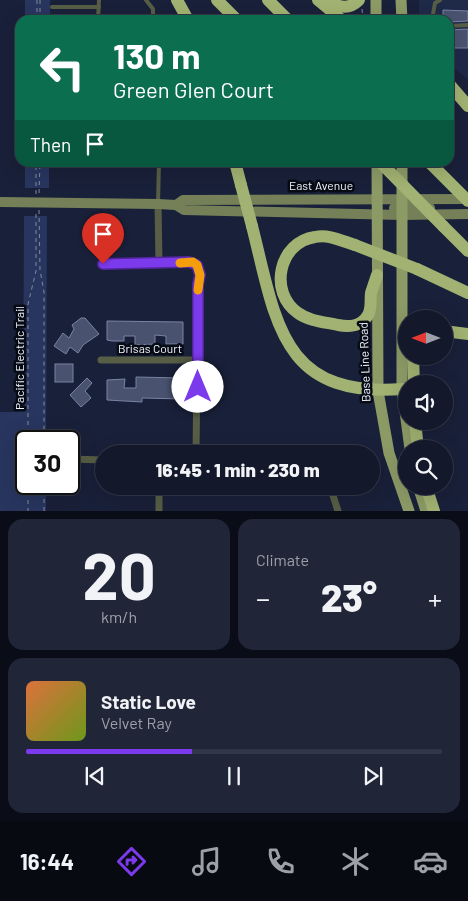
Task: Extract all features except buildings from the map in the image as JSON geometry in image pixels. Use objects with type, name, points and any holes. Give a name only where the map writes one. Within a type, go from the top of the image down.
[{"type":"highway","points":[[177,0],[185,15]]},
{"type":"highway","points":[[217,0],[232,15]]},
{"type":"highway","points":[[268,0],[283,15]]},
{"type":"highway","points":[[318,0],[336,15]]},
{"type":"highway","points":[[328,0],[335,5],[346,8],[360,4]]},
{"type":"highway","points":[[454,90],[468,106]]},
{"type":"highway","points":[[236,167],[278,326],[296,356],[306,366],[326,380],[354,388],[378,391],[398,388]]},
{"type":"highway","points":[[383,167],[468,251]]},
{"type":"highway","points":[[434,167],[468,200]]},
{"type":"highway","points":[[377,275],[371,295],[369,314],[357,324],[350,326],[304,317],[293,309],[284,295],[281,283],[281,270],[284,260],[293,248],[304,240],[322,236],[332,237],[417,269],[468,293]]},
{"type":"highway","points":[[453,332],[468,334]]},
{"type":"highway","points":[[429,495],[434,511]]},
{"type":"main road","points":[[376,0],[376,15]]},
{"type":"main road","points":[[401,0],[402,15]]},
{"type":"main road","name":"Base Line Road","points":[[378,167],[378,391],[389,453],[410,511]]},
{"type":"main road","points":[[402,167],[401,207],[408,375]]},
{"type":"main road","name":"East Avenue","points":[[176,205],[183,200],[401,207],[468,214]]},
{"type":"main road","name":"East Avenue","points":[[0,202],[158,204],[176,205],[184,210],[401,207],[468,200]]},
{"type":"main road","points":[[401,207],[468,208]]},
{"type":"main road","points":[[421,495],[426,511]]},
{"type":"street","points":[[158,204],[159,263]]},
{"type":"street","points":[[103,264],[189,262],[197,265],[200,275],[198,284],[196,445]]},
{"type":"street","name":"Brisas Court","points":[[101,360],[198,360]]},
{"type":"street","points":[[80,459],[95,460]]},
{"type":"street","points":[[159,495],[159,511]]},
{"type":"street","points":[[333,495],[338,511]]},
{"type":"lane","points":[[98,15],[99,0]]},
{"type":"lane","points":[[146,0],[153,9],[153,15]]},
{"type":"lane","points":[[434,15],[433,9],[435,3],[440,0]]},
{"type":"lane","points":[[52,7],[98,7]]},
{"type":"lane","points":[[454,26],[468,25]]},
{"type":"lane","points":[[158,204],[159,167]]},
{"type":"path","points":[[37,0],[37,15]]},
{"type":"path","points":[[40,0],[40,15]]},
{"type":"path","points":[[36,167],[36,189]]},
{"type":"path","points":[[40,167],[40,189]]},
{"type":"path","name":"Pacific Electric Trail","points":[[28,430],[28,304],[36,271],[36,215]]},
{"type":"path","name":"Pacific Electric Trail","points":[[40,215],[40,270],[44,292],[44,430]]},
{"type":"path","points":[[28,495],[28,511]]},
{"type":"path","points":[[44,495],[44,511]]},
{"type":"shaded area","points":[[25,0],[50,0],[50,15],[25,15]]},
{"type":"shaded area","points":[[419,0],[468,0],[468,79],[454,69],[454,15],[419,15]]},
{"type":"shaded area","points":[[25,167],[49,167],[49,188],[25,188]]},
{"type":"shaded area","points":[[24,216],[47,216],[46,430],[15,430],[15,495],[46,495],[46,511],[0,511],[0,412],[16,412],[23,409]]},
{"type":"slow traffic","points":[[180,263],[193,262],[197,265],[200,275],[198,290]]},
{"type":"route","points":[[103,264],[193,262],[197,265],[200,275],[198,284],[198,387]]}]
